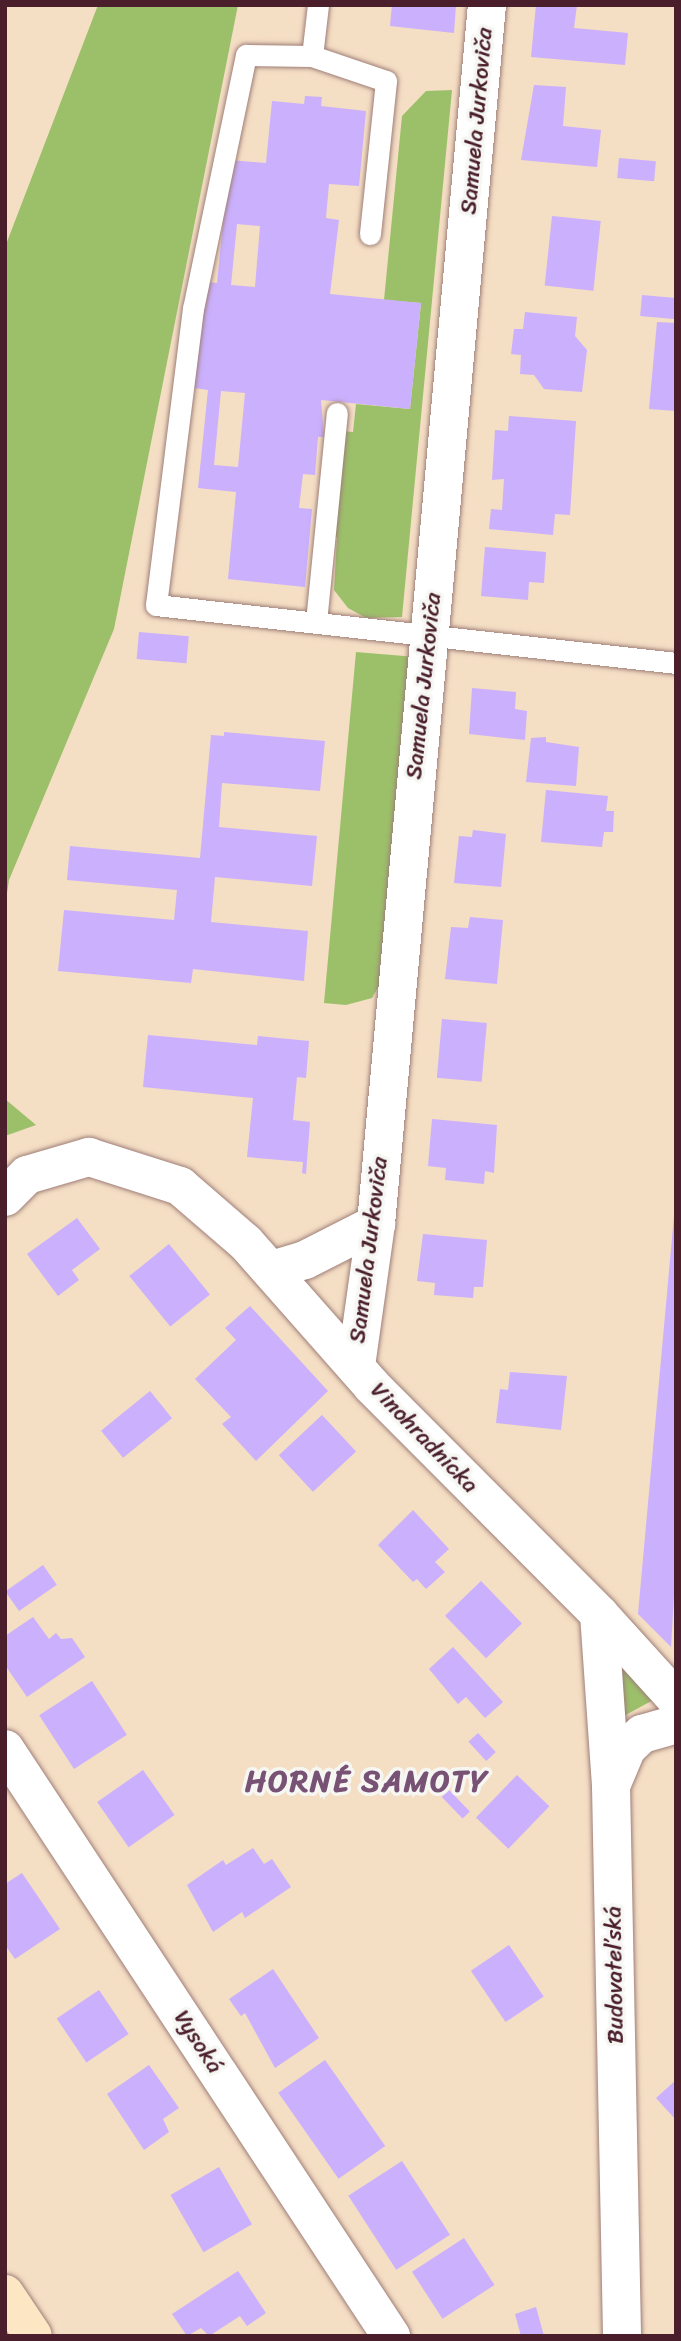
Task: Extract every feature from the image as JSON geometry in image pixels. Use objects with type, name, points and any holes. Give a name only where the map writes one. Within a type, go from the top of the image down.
[{"type":"main road","points":[[5,2294],[33,2336]]},
{"type":"street","name":"Samuela Jurkoviča","points":[[356,1366],[376,1224],[487,5]]},
{"type":"street","name":"Vinohradnícka","points":[[5,1197],[27,1175],[89,1157],[180,1186],[272,1270],[356,1366],[599,1614],[676,1699]]},
{"type":"street","points":[[272,1270],[305,1259],[376,1224]]},
{"type":"street","name":"Budovateľská","points":[[599,1614],[611,1786],[630,2329]]},
{"type":"street","points":[[611,1786],[627,1748],[642,1734],[676,1724]]},
{"type":"street","name":"Vysoká","points":[[5,1749],[391,2336]]},
{"type":"lane","points":[[312,56],[318,5]]},
{"type":"lane","points":[[370,234],[386,81],[312,56],[246,55],[193,308],[156,605],[676,663]]},
{"type":"lane","points":[[316,622],[337,413]]},
{"type":"green space","points":[[98,5],[238,5],[114,629],[9,880],[5,906],[5,247]]},
{"type":"green space","points":[[452,90],[402,617],[366,618],[348,608],[334,590],[337,537],[329,535],[340,431],[353,432],[356,404],[410,409],[421,303],[384,300],[402,116],[426,91]]},
{"type":"green space","points":[[356,652],[416,657],[388,970],[372,998],[346,1005],[324,1003]]},
{"type":"green space","points":[[5,1099],[36,1125],[5,1136]]},
{"type":"green space","points":[[618,1664],[655,1699],[622,1717]]},
{"type":"building","points":[[392,5],[456,5],[454,33],[390,26]]},
{"type":"building","points":[[536,5],[577,5],[574,28],[628,33],[625,65],[531,57]]},
{"type":"building","points":[[534,85],[566,87],[563,126],[601,130],[597,167],[521,160]]},
{"type":"building","points":[[305,96],[322,97],[321,106],[366,111],[359,186],[329,184],[326,218],[339,220],[330,294],[421,303],[410,409],[321,400],[324,437],[318,437],[315,475],[303,474],[299,508],[312,509],[305,587],[228,579],[236,492],[198,488],[208,390],[194,388],[205,282],[217,283],[229,160],[266,163],[272,101],[304,104]],"holes":[[[237,224],[260,226],[255,287],[231,285]],[[221,391],[245,393],[238,467],[214,465]]]},
{"type":"building","points":[[619,158],[656,161],[654,181],[617,178]]},
{"type":"building","points":[[552,216],[601,221],[593,291],[545,286]]},
{"type":"building","points":[[642,295],[676,298],[674,319],[640,316]]},
{"type":"building","points":[[525,312],[577,317],[575,336],[587,350],[582,392],[544,389],[534,375],[520,374],[521,355],[511,354],[514,329],[523,329]]},
{"type":"building","points":[[657,322],[676,323],[676,411],[649,409]]},
{"type":"building","points":[[509,416],[576,421],[570,515],[555,514],[553,535],[489,529],[491,509],[502,510],[504,479],[492,480],[495,430],[508,431]]},
{"type":"building","points":[[485,547],[546,552],[544,583],[529,582],[528,600],[481,596]]},
{"type":"building","points":[[139,632],[189,636],[186,663],[137,659]]},
{"type":"building","points":[[472,688],[516,692],[515,709],[527,711],[525,740],[469,734]]},
{"type":"building","points":[[224,732],[325,741],[320,791],[222,783],[219,827],[317,836],[312,886],[215,877],[211,922],[308,931],[304,981],[193,969],[191,983],[58,971],[64,910],[174,920],[177,890],[67,880],[70,846],[200,858],[211,735],[224,736]]},
{"type":"building","points":[[546,737],[546,742],[579,747],[576,786],[526,782],[531,738]]},
{"type":"building","points":[[546,790],[608,796],[606,811],[614,811],[613,832],[604,832],[602,847],[541,842]]},
{"type":"building","points":[[473,830],[506,834],[501,887],[454,883],[459,836],[472,837]]},
{"type":"building","points":[[470,917],[503,920],[497,984],[445,979],[451,927],[468,928]]},
{"type":"building","points":[[442,1019],[487,1023],[482,1082],[437,1078]]},
{"type":"building","points":[[148,1035],[257,1045],[258,1036],[309,1041],[306,1078],[297,1077],[293,1120],[310,1122],[306,1174],[302,1173],[303,1162],[247,1157],[253,1098],[143,1087]]},
{"type":"building","points":[[432,1119],[497,1125],[494,1173],[485,1171],[484,1184],[445,1180],[446,1168],[428,1166]]},
{"type":"building","points":[[674,1216],[676,1562],[671,1647],[638,1614]]},
{"type":"building","points":[[77,1218],[100,1249],[72,1270],[79,1280],[58,1296],[27,1254]]},
{"type":"building","points":[[423,1234],[487,1240],[483,1287],[474,1287],[473,1298],[434,1295],[435,1283],[417,1281]]},
{"type":"building","points":[[169,1244],[210,1295],[170,1327],[129,1276]]},
{"type":"building","points":[[250,1306],[328,1391],[256,1461],[222,1424],[231,1417],[195,1379],[236,1340],[225,1328]]},
{"type":"building","points":[[510,1372],[567,1376],[561,1430],[496,1423],[500,1389],[508,1390]]},
{"type":"building","points":[[150,1391],[172,1418],[123,1458],[101,1431]]},
{"type":"building","points":[[322,1415],[356,1452],[313,1492],[279,1455]]},
{"type":"building","points":[[413,1510],[449,1549],[435,1562],[445,1572],[426,1589],[417,1579],[413,1582],[378,1545]]},
{"type":"building","points":[[43,1565],[57,1585],[19,1611],[5,1591]]},
{"type":"building","points":[[481,1581],[522,1623],[486,1658],[445,1616]]},
{"type":"building","points":[[33,1617],[49,1639],[56,1633],[61,1639],[72,1638],[85,1657],[27,1697],[5,1665],[5,1636]]},
{"type":"building","points":[[453,1647],[503,1702],[485,1718],[466,1697],[458,1704],[429,1669]]},
{"type":"building","points":[[92,1681],[127,1735],[74,1769],[39,1715]]},
{"type":"building","points":[[478,1733],[496,1752],[486,1761],[468,1742]]},
{"type":"building","points":[[143,1770],[175,1815],[129,1847],[97,1802]]},
{"type":"building","points":[[517,1775],[549,1806],[508,1849],[476,1817]]},
{"type":"building","points":[[449,1790],[470,1812],[463,1819],[442,1797]]},
{"type":"building","points":[[253,1848],[264,1864],[272,1859],[291,1887],[245,1918],[242,1912],[213,1932],[187,1885],[223,1860],[226,1865]]},
{"type":"building","points":[[22,1873],[60,1929],[15,1959],[5,1945],[5,1884]]},
{"type":"building","points":[[509,1945],[544,1996],[506,2022],[471,1971]]},
{"type":"building","points":[[273,1969],[319,2038],[275,2068],[245,2013],[241,2016],[229,1999]]},
{"type":"building","points":[[99,1990],[129,2034],[86,2062],[57,2019]]},
{"type":"building","points":[[325,2060],[385,2146],[339,2179],[278,2093]]},
{"type":"building","points":[[149,2065],[179,2108],[163,2119],[169,2132],[144,2150],[107,2094]]},
{"type":"building","points":[[676,2080],[676,2120],[656,2098]]},
{"type":"building","points":[[402,2161],[450,2235],[396,2270],[348,2196]]},
{"type":"building","points":[[219,2167],[252,2224],[204,2252],[171,2195]]},
{"type":"building","points":[[464,2238],[494,2285],[443,2319],[412,2272]]},
{"type":"building","points":[[238,2271],[266,2313],[247,2326],[240,2316],[209,2336],[201,2328],[187,2336],[172,2314]]},
{"type":"building","points":[[536,2307],[544,2336],[521,2336],[515,2314]]},
{"type":"district","name":"HORNÉ SAMOTY","points":[[367,1781]]}]
